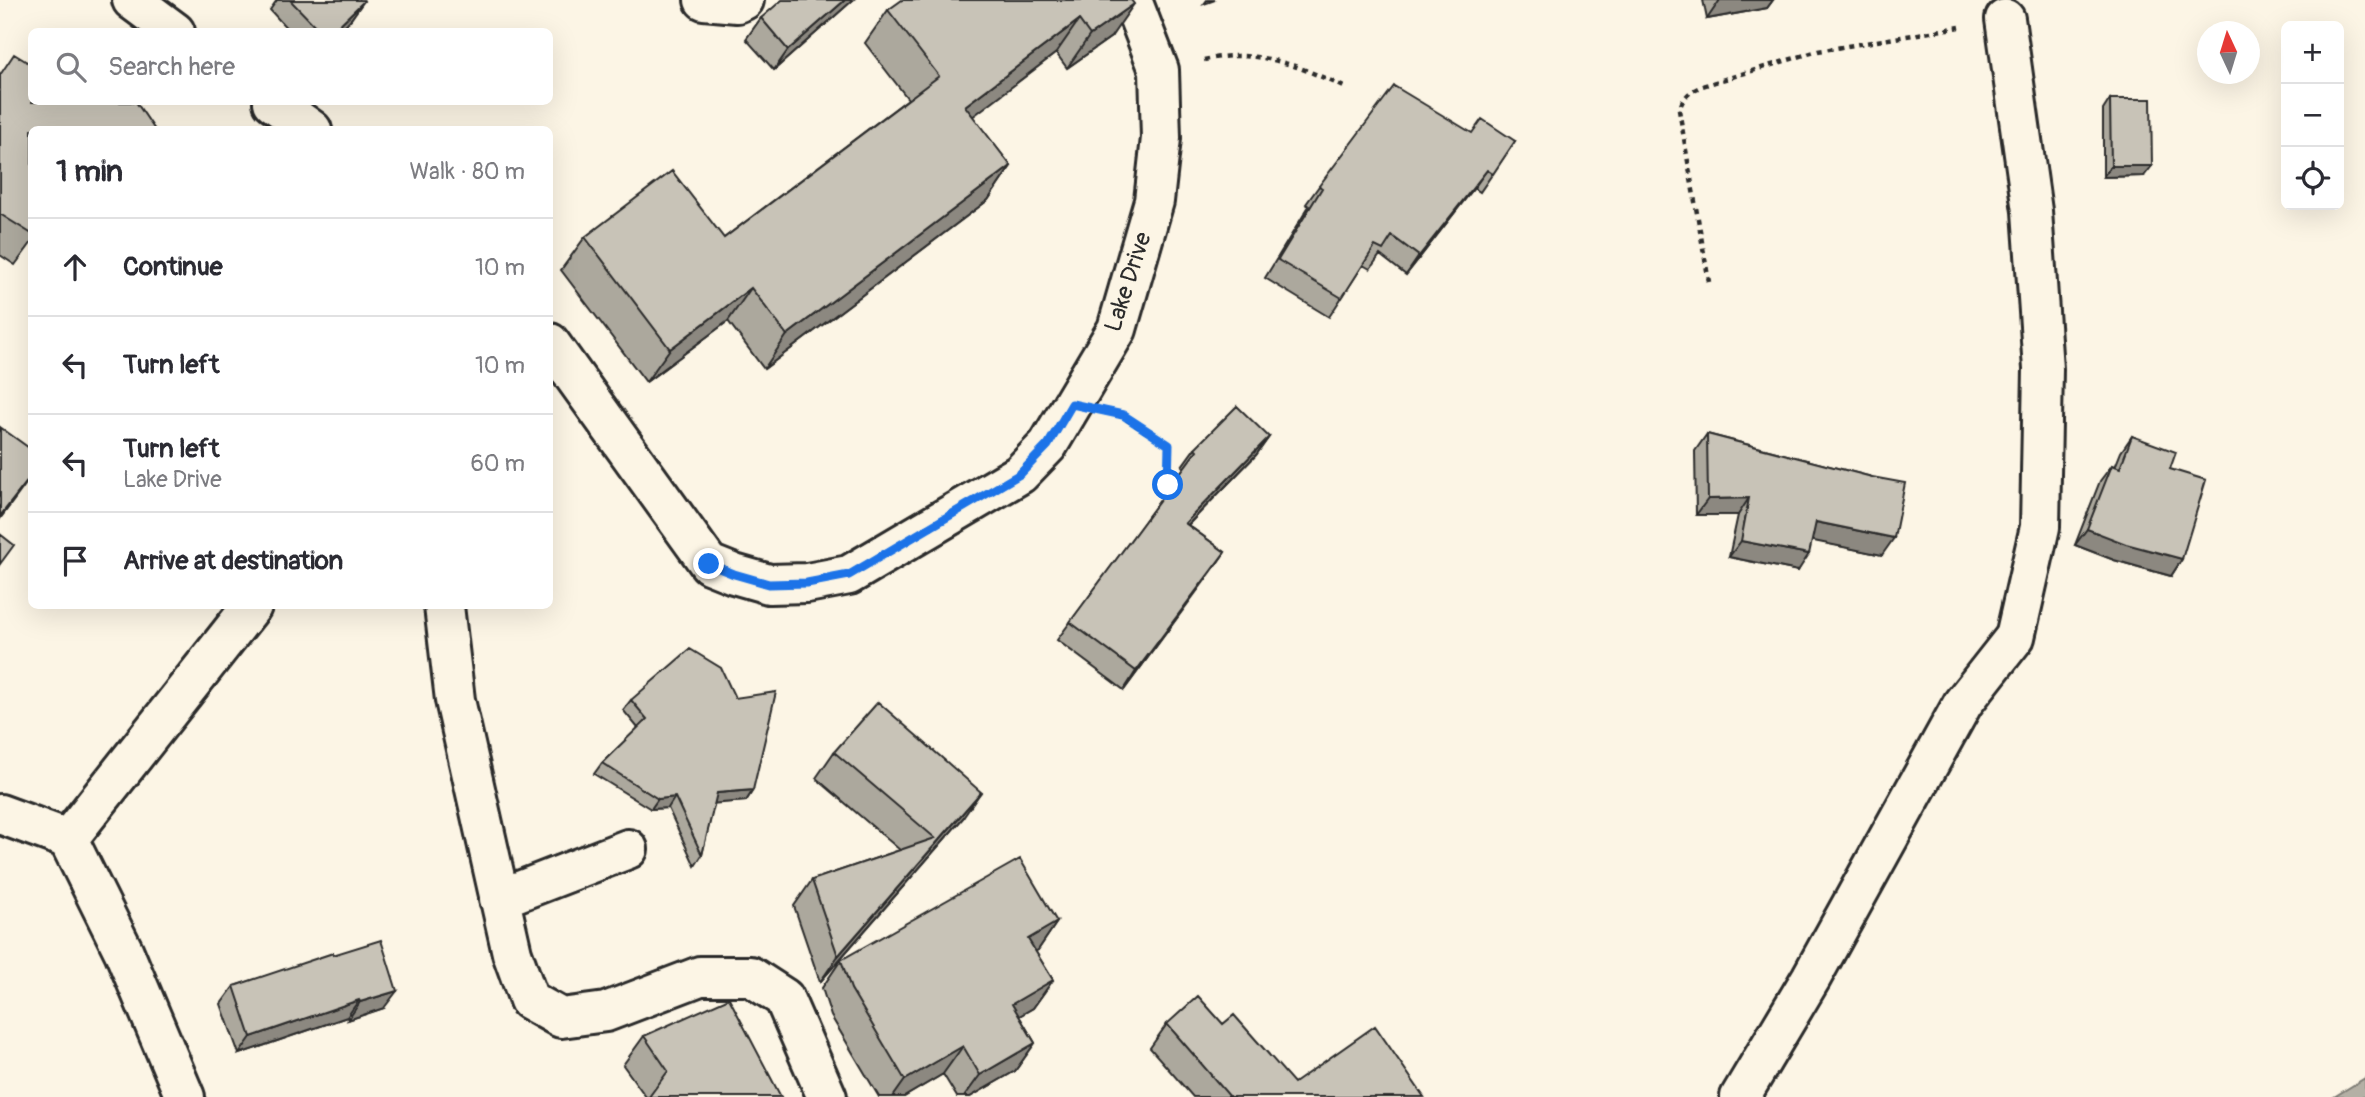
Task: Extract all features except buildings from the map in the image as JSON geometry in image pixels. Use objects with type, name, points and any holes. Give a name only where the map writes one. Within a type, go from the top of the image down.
[{"type":"street","points":[[132,0],[170,28]]},
{"type":"street","points":[[704,0],[737,3],[744,0]]},
{"type":"street","name":"Lake Drive","points":[[553,347],[709,564],[769,584],[807,583],[849,575],[1020,474],[1048,445],[1117,329],[1154,201],[1161,138],[1159,70],[1132,0]]},
{"type":"street","points":[[1741,1097],[1811,978],[1963,704],[2015,637],[2040,527],[2043,369],[2032,211],[2005,19]]},
{"type":"street","points":[[276,105],[306,126]]},
{"type":"street","points":[[68,838],[221,620],[246,609]]},
{"type":"street","points":[[444,609],[455,700],[512,953],[529,1000],[561,1018],[606,1012],[699,976],[750,976],[784,998],[827,1097]]},
{"type":"street","points":[[0,814],[68,838],[124,952],[185,1097]]},
{"type":"street","points":[[499,899],[628,849]]},
{"type":"path","points":[[1709,282],[1679,110],[1683,98],[1689,92],[1818,51],[2005,19]]},
{"type":"path","points":[[1159,70],[1221,56],[1263,56],[1302,68],[1344,87]]},
{"type":"path","points":[[1072,404],[1123,415],[1169,445],[1168,485]]},
{"type":"shaded area","points":[[2365,1078],[2365,1097],[2334,1097]]},
{"type":"route","points":[[709,564],[769,584],[807,583],[849,575],[1020,474],[1048,445],[1072,404],[1123,415],[1169,445],[1168,485]]}]
